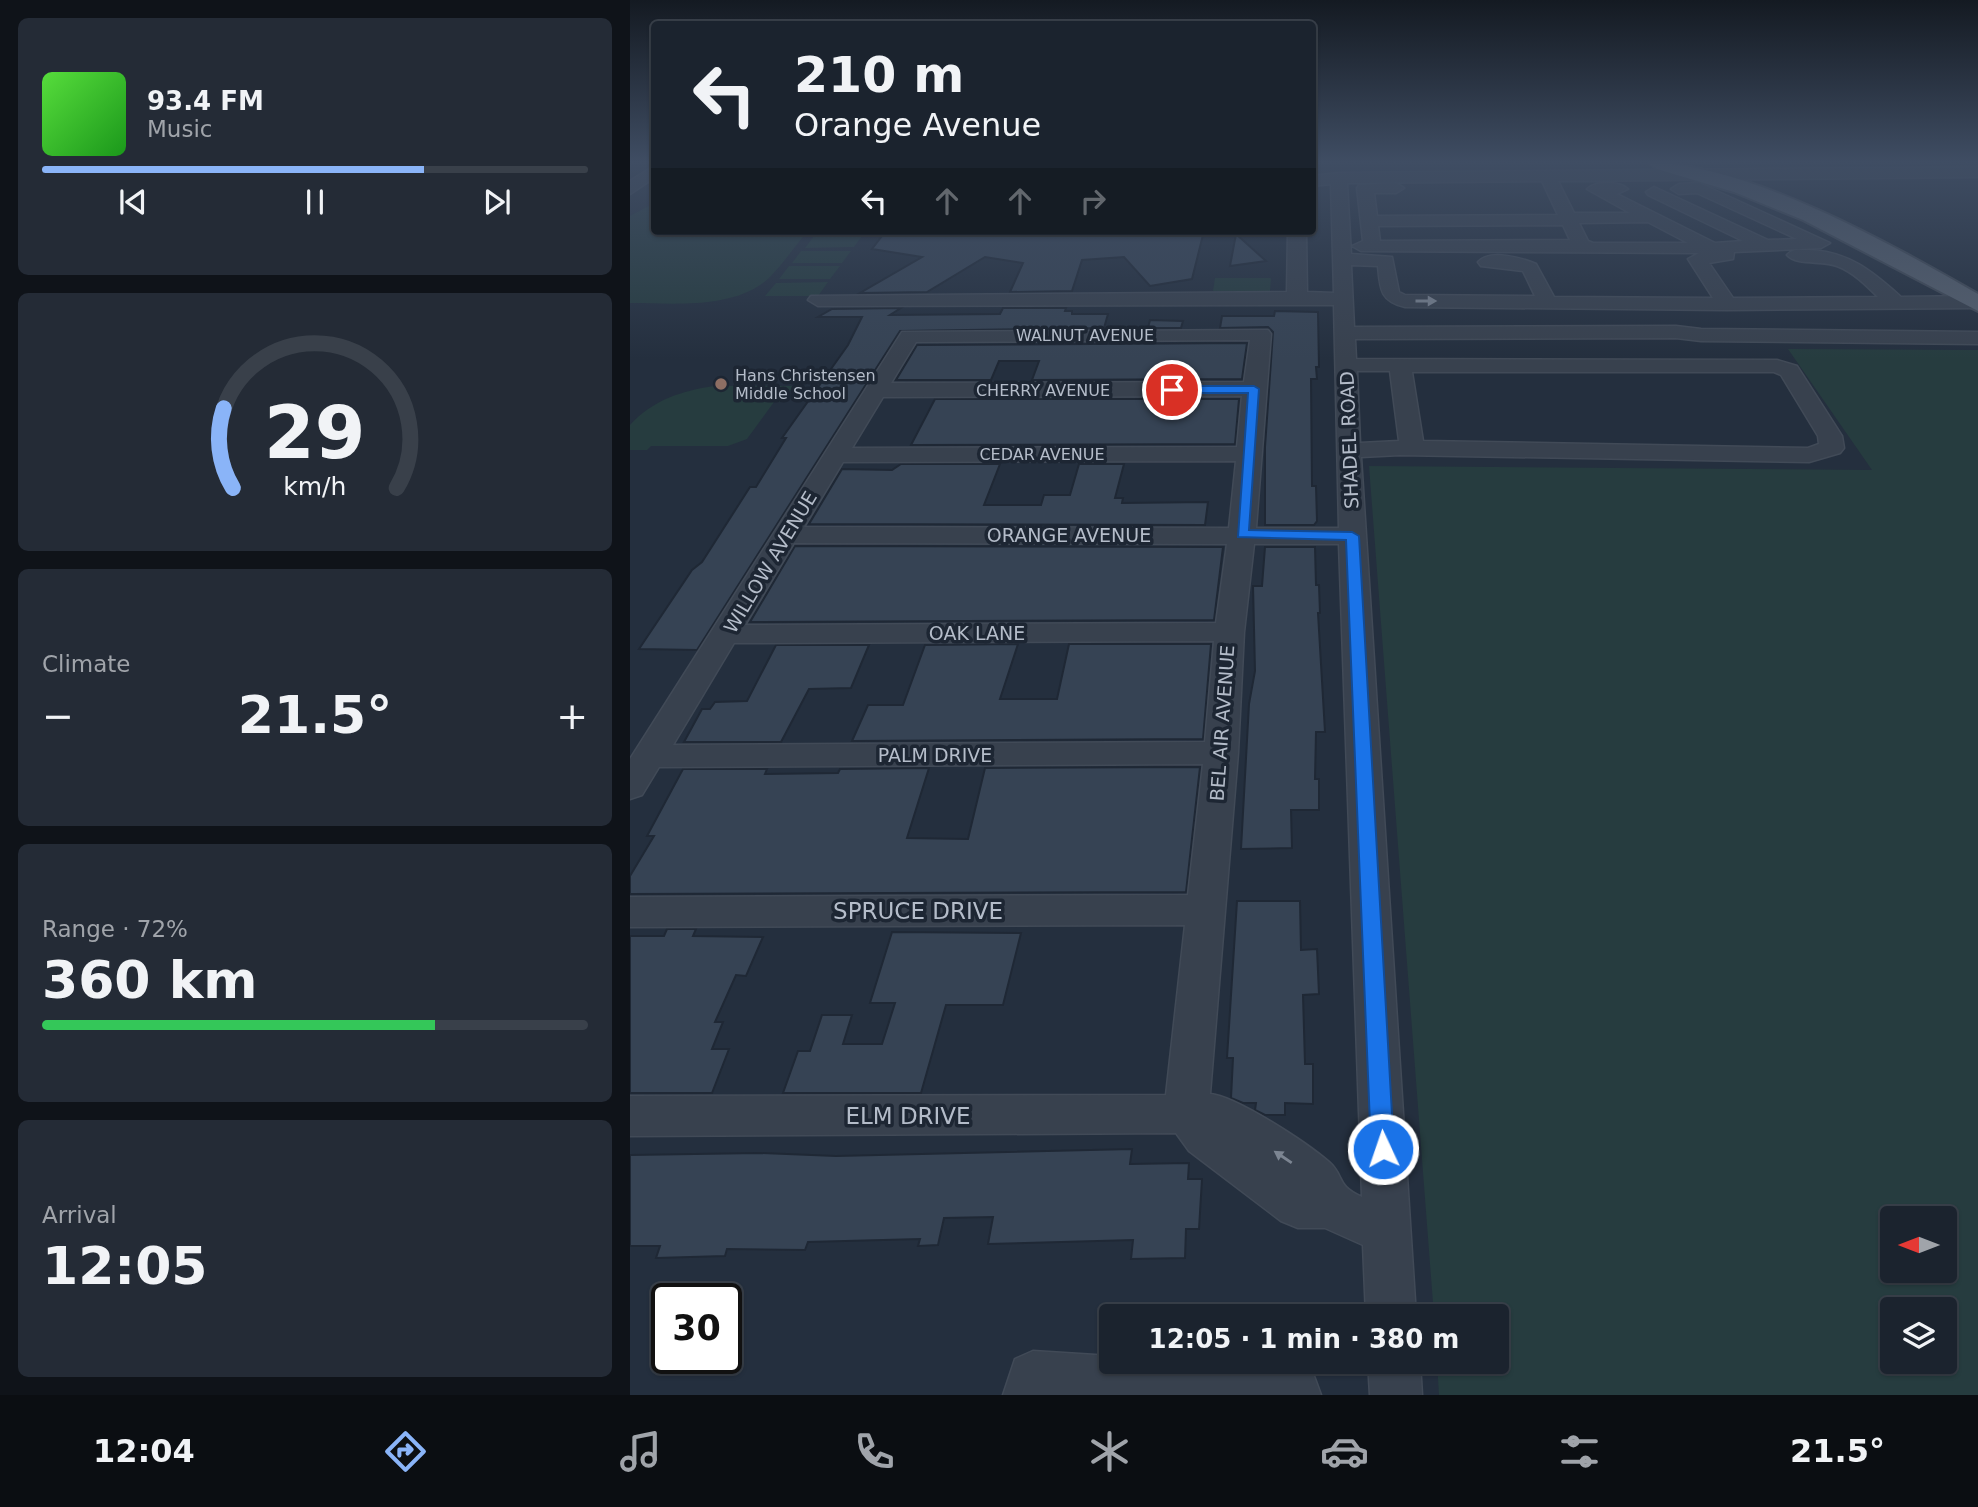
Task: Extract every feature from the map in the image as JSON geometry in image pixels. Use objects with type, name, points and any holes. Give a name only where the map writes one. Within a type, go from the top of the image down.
[{"type":"main road","points":[[1830,228],[1854,238],[1976,303]]},
{"type":"street","name":"SHADEL ROAD","points":[[1346,228],[1344,299],[1352,536],[1390,1304]]},
{"type":"street","points":[[1359,228],[1386,261],[1389,293],[1398,300],[1727,304],[1976,303]]},
{"type":"street","points":[[1576,228],[1593,248],[1831,256],[1864,272],[1896,303]]},
{"type":"street","points":[[1637,228],[1693,239]]},
{"type":"street","points":[[1670,228],[1693,239],[1705,253],[1727,304]]},
{"type":"street","points":[[1729,228],[1767,246]]},
{"type":"street","points":[[1705,253],[1821,243],[1788,228]]},
{"type":"street","points":[[1286,235],[1284,269],[1297,288]]},
{"type":"street","points":[[1297,235],[1297,288]]},
{"type":"street","points":[[1386,261],[1518,263],[1530,268],[1547,302]]},
{"type":"street","points":[[1388,281],[1413,281]]},
{"type":"street","points":[[1486,281],[1536,282]]},
{"type":"street","points":[[818,300],[1297,288],[1344,299]]},
{"type":"street","points":[[1346,349],[1676,332],[1701,335],[1978,338]]},
{"type":"street","name":"WALNUT AVENUE","points":[[909,336],[1261,334]]},
{"type":"street","name":"BEL AIR AVENUE","points":[[1186,1112],[1221,754],[1229,632],[1242,534],[1261,334]]},
{"type":"street","name":"WILLOW AVENUE","points":[[630,787],[909,336]]},
{"type":"street","points":[[1346,349],[1400,366],[1777,366],[1789,371],[1830,436],[1832,448],[1808,455],[1349,450]]},
{"type":"street","points":[[1400,366],[1412,449]]},
{"type":"street","name":"CHERRY AVENUE","points":[[875,390],[1254,389]]},
{"type":"street","name":"CEDAR AVENUE","points":[[835,455],[1248,454]]},
{"type":"street","name":"ORANGE AVENUE","points":[[786,535],[1352,536]]},
{"type":"street","name":"OAK LANE","points":[[726,634],[1229,632]]},
{"type":"street","name":"PALM DRIVE","points":[[649,756],[1221,754]]},
{"type":"street","name":"SPRUCE DRIVE","points":[[630,912],[1206,910]]},
{"type":"street","points":[[1186,1112],[1205,1136],[1298,1205],[1328,1205],[1387,1232]]},
{"type":"street","name":"ELM DRIVE","points":[[630,1116],[1164,1115],[1186,1112]]},
{"type":"street","points":[[1394,1374],[1395,1395]]},
{"type":"street","points":[[1029,1395],[1032,1377],[1295,1395]]},
{"type":"green space","points":[[630,228],[651,228],[651,235],[805,235],[769,278],[739,295],[683,304],[630,303]]},
{"type":"green space","points":[[814,236],[862,236],[854,247],[805,248]]},
{"type":"green space","points":[[801,251],[851,251],[842,263],[792,263]]},
{"type":"green space","points":[[789,266],[840,266],[830,279],[779,279]]},
{"type":"green space","points":[[1215,278],[1271,278],[1270,291],[1213,291]]},
{"type":"green space","points":[[828,282],[818,296],[765,296],[776,283]]},
{"type":"green space","points":[[1788,349],[1978,350],[1978,1395],[1439,1395],[1438,1374],[1509,1374],[1509,1304],[1433,1304],[1369,466],[1872,470]]},
{"type":"green space","points":[[714,386],[794,386],[782,402],[774,402],[747,439],[728,446],[651,446],[647,450],[630,450],[630,425],[648,409],[679,394]]},
{"type":"building","points":[[1203,235],[1192,279],[1150,286],[1124,257],[1082,260],[1072,291],[1010,292],[1023,263],[985,257],[927,292],[860,293],[922,257],[872,249],[882,236]]},
{"type":"building","points":[[1236,235],[1266,261],[1230,266]]},
{"type":"building","points":[[901,308],[890,315],[1000,314],[1003,308],[1066,308],[1065,311],[1072,311],[1072,314],[1108,314],[1104,328],[900,331],[697,650],[639,649],[692,570],[702,562],[750,487],[756,487],[786,438],[782,438],[848,345],[862,317],[818,317],[832,309]]},
{"type":"building","points":[[1275,311],[1318,312],[1319,367],[1316,367],[1317,379],[1311,379],[1312,486],[1316,486],[1317,521],[1314,525],[1265,525],[1265,447],[1273,332],[1268,327],[1220,328],[1222,316],[1274,316]]},
{"type":"building","points":[[1150,320],[1183,321],[1181,328],[1148,328]]},
{"type":"building","points":[[1247,343],[1242,379],[1032,380],[1039,361],[999,361],[991,380],[896,380],[917,345]]},
{"type":"building","points":[[935,399],[1239,399],[1235,444],[911,445]]},
{"type":"building","points":[[901,464],[1000,464],[984,505],[1041,505],[1044,495],[1070,495],[1079,464],[1124,464],[1115,498],[1123,498],[1122,503],[1208,502],[1205,525],[809,524],[842,469],[892,470]]},
{"type":"building","points":[[795,546],[1223,547],[1214,620],[750,622]]},
{"type":"building","points":[[1265,547],[1315,547],[1325,732],[1316,732],[1315,779],[1319,779],[1319,810],[1291,810],[1292,848],[1241,849],[1249,704],[1255,671],[1253,586],[1262,586]]},
{"type":"building","points":[[1018,644],[1000,699],[1057,699],[1069,644],[1211,644],[1203,739],[852,741],[868,705],[903,705],[925,645]]},
{"type":"building","points":[[776,645],[869,645],[851,688],[809,689],[781,742],[684,742],[702,709],[710,709],[715,702],[747,701]]},
{"type":"building","points":[[1200,767],[1186,892],[630,894],[630,876],[654,836],[647,836],[683,769],[767,769],[765,774],[838,773],[840,769],[929,768],[907,838],[968,839],[985,768]]},
{"type":"building","points":[[1237,901],[1300,901],[1301,950],[1317,949],[1319,994],[1303,995],[1305,1064],[1313,1064],[1313,1104],[1285,1103],[1285,1115],[1265,1115],[1255,1110],[1256,1103],[1243,1103],[1231,1098],[1233,1058],[1227,1058]]},
{"type":"building","points":[[667,929],[696,929],[693,936],[763,937],[746,976],[736,975],[715,1022],[723,1022],[712,1049],[729,1049],[712,1093],[630,1093],[630,936],[664,936]]},
{"type":"building","points":[[892,932],[1021,933],[1003,1005],[946,1005],[921,1093],[783,1093],[798,1051],[810,1051],[822,1015],[852,1015],[843,1044],[882,1044],[895,1003],[870,1003]]},
{"type":"building","points":[[1132,1149],[1130,1164],[1189,1163],[1188,1179],[1202,1179],[1199,1229],[1186,1229],[1185,1258],[1131,1259],[1133,1240],[988,1244],[993,1217],[944,1218],[938,1245],[918,1246],[920,1239],[808,1242],[805,1250],[727,1249],[725,1256],[656,1258],[660,1246],[630,1246],[630,1155],[759,1153],[836,1156]]},
{"type":"place","name":"Hans Christensen Middle School","points":[[721,384]]},
{"type":"route","points":[[1172,390],[1254,389],[1242,534],[1352,536],[1383,1149]]}]
